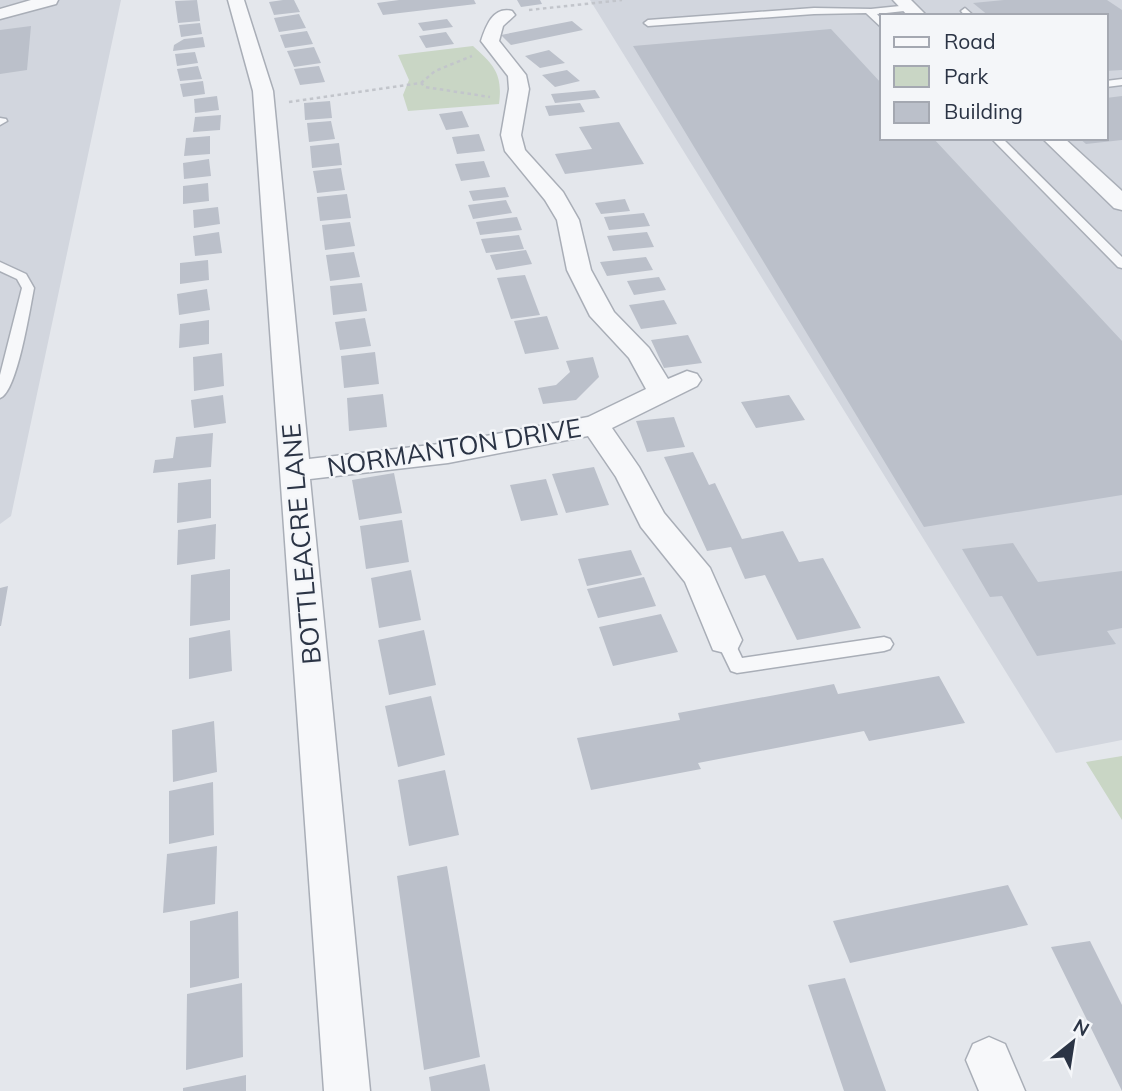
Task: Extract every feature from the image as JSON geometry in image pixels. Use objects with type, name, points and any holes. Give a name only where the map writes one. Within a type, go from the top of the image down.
[{"type":"street","points":[[0,14],[50,0]]},
{"type":"street","name":"BOTTLEACRE LANE","points":[[236,0],[263,91],[347,1091]]},
{"type":"street","points":[[507,13],[491,32],[494,48],[517,75],[517,101]]},
{"type":"street","name":"NORMANTON DRIVE","points":[[295,471],[448,453],[595,425],[674,385],[603,316],[579,270],[568,220],[555,197],[515,152],[511,135],[517,101]]},
{"type":"street","points":[[1054,140],[1117,194]]},
{"type":"street","points":[[595,425],[629,474],[652,519],[699,577],[725,640]]},
{"type":"lane","points":[[858,0],[880,23]]},
{"type":"lane","points":[[648,23],[814,11],[910,8]]},
{"type":"lane","points":[[998,140],[1122,264]]},
{"type":"lane","points":[[1104,246],[1122,245]]},
{"type":"lane","points":[[0,266],[22,277],[28,288],[12,360],[0,394]]},
{"type":"lane","points":[[725,640],[737,666],[884,644]]},
{"type":"path","points":[[507,13],[622,0]]},
{"type":"path","points":[[264,105],[421,83],[426,76],[448,65],[494,48]]},
{"type":"path","points":[[421,83],[425,87],[517,101]]},
{"type":"shaded area","points":[[0,0],[121,0],[11,516],[0,524]]},
{"type":"shaded area","points":[[590,0],[1122,0],[1122,740],[1056,753]]},
{"type":"green space","points":[[473,46],[498,77],[499,104],[408,111],[403,95],[409,80],[398,55]]},
{"type":"green space","points":[[1122,756],[1122,820],[1086,762]]},
{"type":"building","points":[[197,0],[200,21],[178,23],[175,1]]},
{"type":"building","points":[[294,0],[300,12],[274,15],[269,2]]},
{"type":"building","points":[[399,0],[474,0],[476,4],[383,15],[377,3]]},
{"type":"building","points":[[517,0],[540,0],[542,4],[521,7]]},
{"type":"building","points":[[1004,0],[1107,0],[1122,10],[1122,70],[1108,71],[1108,14],[987,14],[973,3]]},
{"type":"building","points":[[299,14],[306,28],[279,32],[274,18]]},
{"type":"building","points":[[447,19],[453,27],[423,31],[418,23]]},
{"type":"building","points":[[572,21],[583,30],[511,45],[501,35]]},
{"type":"building","points":[[200,23],[202,34],[181,37],[179,25]]},
{"type":"building","points":[[31,26],[27,70],[0,74],[0,30]]},
{"type":"building","points":[[831,29],[880,82],[880,140],[935,140],[1122,341],[1122,495],[924,527],[633,46]]},
{"type":"building","points":[[307,31],[313,44],[285,48],[280,35]]},
{"type":"building","points":[[446,32],[454,44],[426,48],[419,36]]},
{"type":"building","points":[[203,37],[205,47],[173,51],[174,45],[184,39]]},
{"type":"building","points":[[314,47],[321,63],[294,67],[287,51]]},
{"type":"building","points":[[549,50],[565,63],[540,68],[525,56]]},
{"type":"building","points":[[195,52],[198,63],[177,66],[175,54]]},
{"type":"building","points":[[198,66],[202,79],[180,81],[177,69]]},
{"type":"building","points":[[319,66],[325,82],[300,85],[294,69]]},
{"type":"building","points":[[567,70],[580,81],[555,87],[542,75]]},
{"type":"building","points":[[203,81],[205,94],[183,97],[180,84]]},
{"type":"building","points":[[595,90],[600,98],[555,103],[551,94]]},
{"type":"building","points":[[217,96],[219,110],[195,113],[194,99]]},
{"type":"building","points":[[1122,96],[1122,140],[1086,144],[1081,140],[1108,140],[1108,98]]},
{"type":"building","points":[[330,101],[332,118],[305,120],[304,103]]},
{"type":"building","points":[[580,103],[585,112],[549,116],[545,106]]},
{"type":"building","points":[[462,111],[469,127],[446,130],[439,114]]},
{"type":"building","points":[[221,115],[220,130],[193,132],[195,117]]},
{"type":"building","points":[[331,121],[335,139],[309,142],[307,123]]},
{"type":"building","points":[[619,122],[644,164],[565,174],[555,154],[592,149],[579,127]]},
{"type":"building","points":[[479,134],[485,151],[457,154],[452,137]]},
{"type":"building","points":[[210,136],[210,154],[184,156],[186,138]]},
{"type":"building","points":[[339,143],[342,165],[312,168],[310,146]]},
{"type":"building","points":[[209,159],[211,176],[184,179],[183,163]]},
{"type":"building","points":[[484,161],[490,177],[461,181],[455,164]]},
{"type":"building","points":[[341,168],[345,190],[317,193],[313,171]]},
{"type":"building","points":[[208,183],[209,201],[183,204],[183,186]]},
{"type":"building","points":[[505,187],[509,197],[473,201],[469,191]]},
{"type":"building","points":[[347,194],[351,218],[320,221],[317,197]]},
{"type":"building","points":[[625,199],[630,211],[601,214],[595,203]]},
{"type":"building","points":[[506,200],[512,213],[473,219],[468,205]]},
{"type":"building","points":[[218,207],[220,224],[194,228],[193,210]]},
{"type":"building","points":[[644,213],[650,226],[609,230],[604,217]]},
{"type":"building","points":[[517,217],[522,230],[480,235],[476,222]]},
{"type":"building","points":[[350,222],[355,246],[325,250],[322,225]]},
{"type":"building","points":[[219,232],[222,253],[195,256],[193,236]]},
{"type":"building","points":[[647,232],[654,247],[613,251],[607,236]]},
{"type":"building","points":[[519,235],[524,249],[486,253],[481,239]]},
{"type":"building","points":[[526,250],[532,264],[496,270],[490,255]]},
{"type":"building","points":[[354,252],[360,277],[330,281],[326,255]]},
{"type":"building","points":[[646,257],[653,270],[607,276],[600,262]]},
{"type":"building","points":[[208,260],[209,280],[180,284],[180,263]]},
{"type":"building","points":[[525,275],[540,315],[511,319],[497,278]]},
{"type":"building","points":[[659,277],[666,290],[634,295],[627,281]]},
{"type":"building","points":[[362,283],[367,311],[333,315],[330,286]]},
{"type":"building","points":[[207,289],[210,310],[179,315],[177,294]]},
{"type":"building","points":[[664,300],[677,324],[641,329],[629,305]]},
{"type":"building","points":[[547,316],[559,349],[525,354],[514,321]]},
{"type":"building","points":[[365,318],[371,346],[340,350],[335,322]]},
{"type":"building","points":[[209,320],[209,344],[179,348],[180,324]]},
{"type":"building","points":[[688,335],[702,363],[664,368],[651,340]]},
{"type":"building","points":[[375,352],[379,384],[344,388],[341,356]]},
{"type":"building","points":[[222,353],[224,386],[194,391],[193,357]]},
{"type":"building","points":[[593,357],[599,377],[576,400],[543,404],[538,388],[556,385],[570,372],[566,361]]},
{"type":"building","points":[[383,394],[387,427],[349,431],[347,398]]},
{"type":"building","points":[[223,395],[226,423],[194,428],[191,400]]},
{"type":"building","points":[[789,395],[805,420],[756,428],[741,402]]},
{"type":"building","points":[[674,417],[685,447],[647,452],[636,421]]},
{"type":"building","points":[[213,433],[211,467],[153,473],[155,460],[173,458],[176,437]]},
{"type":"building","points":[[693,452],[709,485],[715,483],[742,539],[783,531],[799,562],[823,558],[861,628],[797,640],[765,575],[745,579],[731,547],[707,551],[664,457]]},
{"type":"building","points":[[594,467],[609,505],[566,513],[552,474]]},
{"type":"building","points":[[394,473],[402,513],[359,520],[352,480]]},
{"type":"building","points":[[211,479],[211,518],[177,523],[178,483]]},
{"type":"building","points":[[546,479],[558,515],[521,521],[510,485]]},
{"type":"building","points":[[402,520],[409,562],[366,569],[360,526]]},
{"type":"building","points":[[216,524],[215,559],[177,565],[178,530]]},
{"type":"building","points":[[1013,543],[1038,582],[1122,571],[1122,628],[1107,631],[1116,644],[1037,656],[1002,596],[990,597],[962,549]]},
{"type":"building","points":[[631,550],[642,575],[587,586],[578,559]]},
{"type":"building","points":[[230,569],[230,620],[190,626],[191,575]]},
{"type":"building","points":[[411,570],[421,620],[379,628],[371,578]]},
{"type":"building","points":[[644,577],[656,606],[598,618],[587,589]]},
{"type":"building","points":[[8,586],[1,626],[0,626],[0,588]]},
{"type":"building","points":[[661,614],[678,652],[613,666],[599,627]]},
{"type":"building","points":[[230,630],[232,671],[189,679],[189,638]]},
{"type":"building","points":[[424,630],[436,685],[389,695],[378,640]]},
{"type":"building","points":[[939,676],[965,723],[869,741],[864,731],[698,763],[701,769],[591,790],[577,738],[680,720],[678,713],[834,684],[838,694]]},
{"type":"building","points":[[431,696],[445,755],[398,767],[385,706]]},
{"type":"building","points":[[214,721],[217,772],[173,782],[172,730]]},
{"type":"building","points":[[445,770],[459,835],[409,846],[398,780]]},
{"type":"building","points":[[213,782],[214,835],[169,844],[169,791]]},
{"type":"building","points":[[217,846],[215,904],[163,913],[167,854]]},
{"type":"building","points":[[447,866],[480,1057],[424,1070],[397,876]]},
{"type":"building","points":[[1008,885],[1028,925],[850,963],[833,921]]},
{"type":"building","points":[[238,911],[239,978],[190,988],[190,921]]},
{"type":"building","points":[[1090,941],[1122,1005],[1122,1091],[1051,947]]},
{"type":"building","points":[[845,978],[886,1091],[844,1091],[808,985]]},
{"type":"building","points":[[242,983],[243,1057],[186,1070],[187,994]]},
{"type":"building","points":[[485,1064],[490,1091],[431,1091],[429,1077]]},
{"type":"building","points":[[246,1075],[246,1091],[183,1091],[183,1088]]}]
